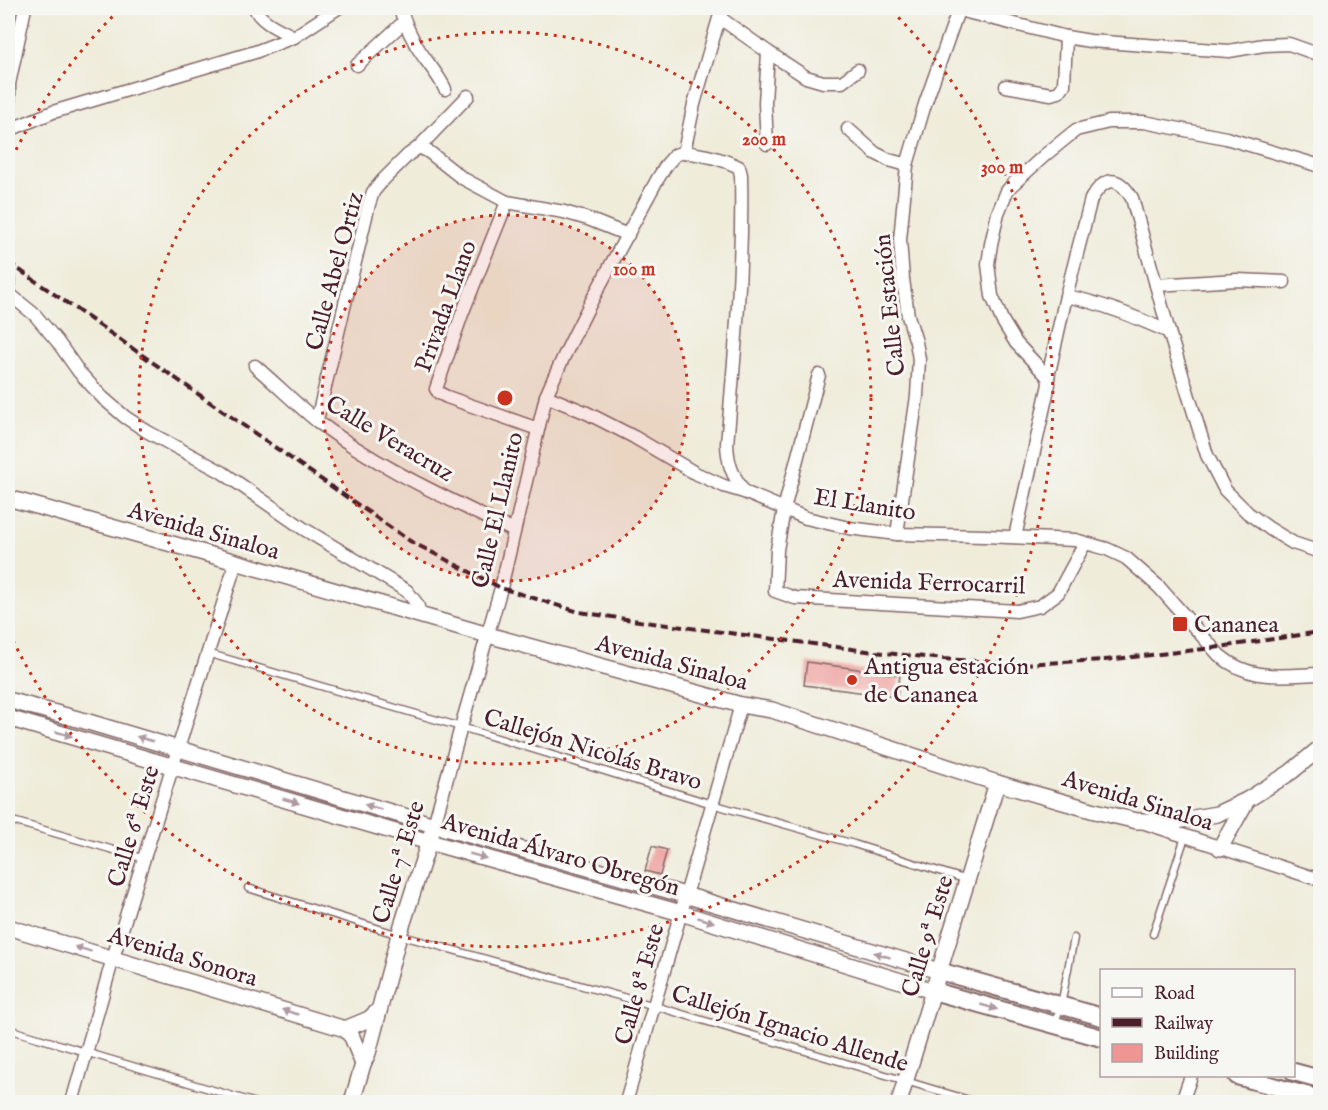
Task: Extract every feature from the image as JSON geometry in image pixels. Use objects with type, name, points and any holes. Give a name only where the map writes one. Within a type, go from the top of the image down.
[{"type":"main road","name":"Avenida Álvaro Obregón","points":[[939,972],[1100,1017]]},
{"type":"main road","name":"Avenida Álvaro Obregón","points":[[933,991],[1100,1038]]},
{"type":"main road","points":[[1295,1072],[1320,1079]]},
{"type":"main road","points":[[1242,1077],[1320,1099]]},
{"type":"street","points":[[25,8],[9,84],[8,135],[64,109],[255,52],[294,37],[338,8]]},
{"type":"street","points":[[255,8],[255,11],[268,23],[294,37]]},
{"type":"street","points":[[399,8],[413,40],[445,89]]},
{"type":"street","points":[[959,9],[1066,38],[1219,51],[1289,44],[1320,55]]},
{"type":"street","name":"Calle Estación","points":[[897,534],[917,396],[919,359],[908,316],[900,240],[907,165],[925,104],[959,9]]},
{"type":"street","points":[[744,492],[728,463],[726,444],[741,268],[741,175],[739,167],[730,163],[714,157],[684,152],[694,105],[721,13],[768,52],[806,77],[823,82],[842,82],[858,70]]},
{"type":"street","points":[[357,65],[405,21]]},
{"type":"street","points":[[1006,86],[1051,94],[1059,92],[1064,85],[1066,38]]},
{"type":"street","points":[[767,144],[765,103],[768,52]]},
{"type":"street","name":"Calle Abel Ortiz","points":[[317,420],[373,192],[468,96]]},
{"type":"street","points":[[1048,377],[1017,343],[1002,320],[992,296],[988,264],[990,244],[998,213],[1011,184],[1076,130],[1109,122],[1144,122],[1226,138],[1320,166]]},
{"type":"street","points":[[848,129],[875,153],[907,165]]},
{"type":"street","points":[[419,147],[462,178],[507,202],[564,212],[628,235]]},
{"type":"street","name":"Calle El Llanito","points":[[488,635],[546,396],[580,323],[657,180],[675,155],[684,152]]},
{"type":"street","points":[[1014,537],[1048,392],[1048,377],[1066,296],[1091,199],[1098,188],[1106,182],[1116,182],[1125,186],[1132,198],[1169,332],[1207,455],[1225,490],[1248,513],[1270,529],[1293,543],[1320,552]]},
{"type":"street","name":"Privada Llano","points":[[507,202],[462,314],[436,388],[439,393],[447,397],[538,429]]},
{"type":"street","points":[[8,278],[8,293],[34,315],[57,340],[80,372],[124,417],[222,472],[304,529],[407,591],[417,603],[421,616]]},
{"type":"street","points":[[1156,285],[1237,280],[1284,282]]},
{"type":"street","points":[[1066,296],[1091,301],[1169,332]]},
{"type":"street","name":"Calle Veracruz","points":[[255,366],[317,420],[370,456],[514,531]]},
{"type":"street","points":[[784,509],[819,375]]},
{"type":"street","name":"El Llanito","points":[[546,396],[587,413],[634,437],[695,473],[806,518],[849,528],[897,534],[1075,540],[1107,549],[1126,558],[1159,587],[1229,664],[1264,676],[1320,674]]},
{"type":"street","name":"Avenida Sinaloa","points":[[8,498],[488,635],[741,705],[772,710],[997,783],[1137,821],[1320,880]]},
{"type":"street","name":"Avenida Ferrocarril","points":[[784,509],[777,550],[775,591],[795,598],[1017,611],[1040,606],[1058,593],[1085,543]]},
{"type":"street","name":"Calle 6ª Este","points":[[72,1102],[113,958],[236,562]]},
{"type":"street","name":"Calle 7ª Este","points":[[352,1102],[488,635]]},
{"type":"street","points":[[10,719],[14,702]]},
{"type":"street","name":"Avenida Álvaro Obregón","points":[[14,702],[434,825],[685,895],[939,972]]},
{"type":"street","name":"Calle 8ª Este","points":[[626,1102],[741,705]]},
{"type":"street","name":"Avenida Álvaro Obregón","points":[[10,719],[515,867],[681,913],[933,991]]},
{"type":"street","points":[[1137,821],[1176,821],[1217,814],[1247,800],[1291,772],[1320,748]]},
{"type":"street","points":[[268,794],[272,776]]},
{"type":"street","name":"Calle 9ª Este","points":[[898,1102],[997,783]]},
{"type":"street","points":[[1220,848],[1247,800]]},
{"type":"street","points":[[515,867],[521,849]]},
{"type":"street","name":"Avenida Sonora","points":[[8,927],[345,1029]]},
{"type":"street","points":[[363,1064],[352,1037],[345,1029],[369,1019],[379,1010]]},
{"type":"street","points":[[1182,1102],[1191,1077]]},
{"type":"lane","name":"Callejón Nicolás Bravo","points":[[207,653],[712,804],[854,844],[968,880]]},
{"type":"lane","points":[[16,822],[145,859]]},
{"type":"lane","points":[[1153,934],[1185,837]]},
{"type":"lane","name":"Callejón Ignacio Allende","points":[[248,888],[399,935],[655,1006],[976,1102]]},
{"type":"lane","points":[[1054,1025],[1061,1005],[1074,938]]},
{"type":"lane","points":[[8,1029],[254,1102]]},
{"type":"building","name":"Antigua estación de Cananea","points":[[807,662],[900,675],[897,697],[804,685]]},
{"type":"building","points":[[652,846],[667,850],[660,875],[645,871]]},
{"type":"railway","points":[[8,262],[410,541],[501,588],[579,612],[875,652],[1022,664],[1105,660],[1213,648],[1320,632]]},
{"type":"place","name":"Cananea","points":[[1180,624]]},
{"type":"place","name":"Antigua estación de Cananea","points":[[852,680]]}]
